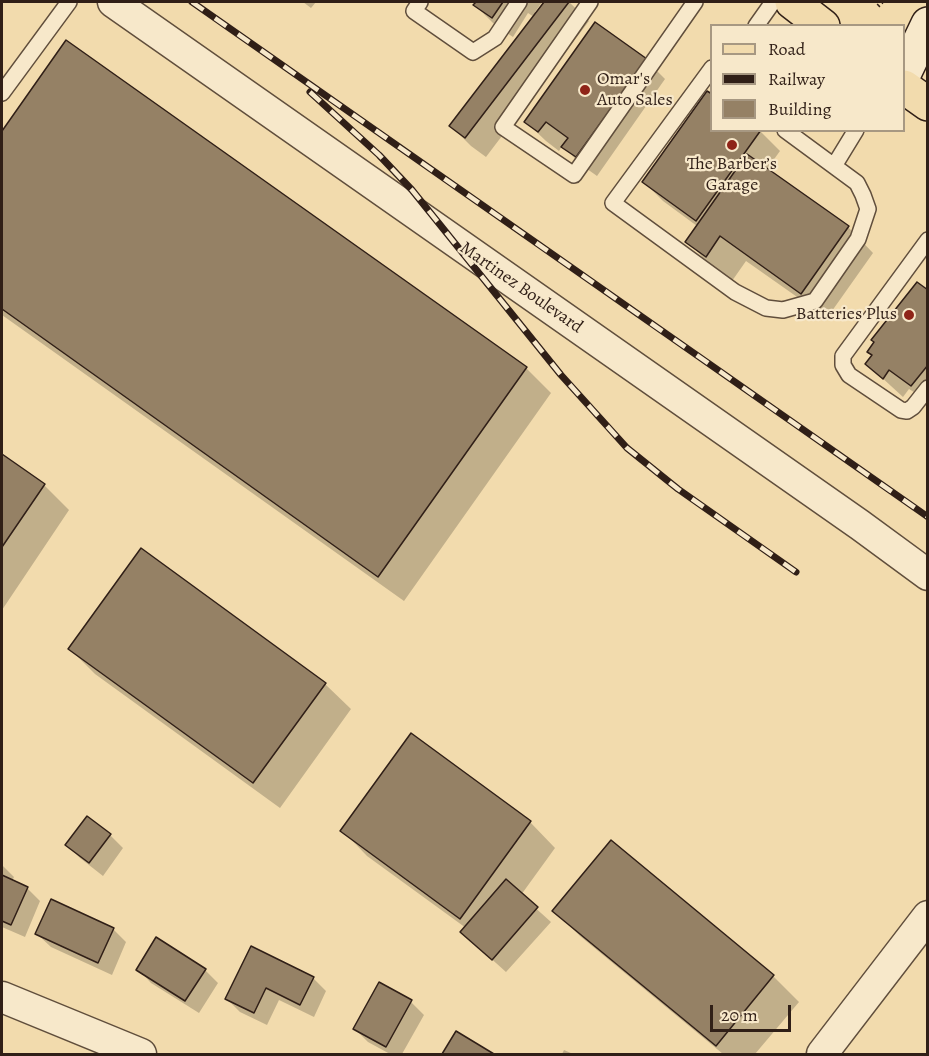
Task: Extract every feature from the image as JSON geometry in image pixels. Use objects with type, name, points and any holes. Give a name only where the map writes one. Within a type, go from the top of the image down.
[{"type":"main road","points":[[792,2],[821,24]]},
{"type":"main road","points":[[905,70],[927,24]]},
{"type":"main road","points":[[905,88],[927,104]]},
{"type":"street","name":"Martinez Boulevard","points":[[113,2],[831,504],[927,575]]},
{"type":"street","points":[[822,1054],[927,916]]},
{"type":"street","points":[[2,997],[141,1054]]},
{"type":"lane","points":[[2,93],[69,2]]},
{"type":"lane","points":[[420,2],[414,11],[473,52],[495,38],[519,2]]},
{"type":"lane","points":[[590,2],[503,127],[574,175],[695,2]]},
{"type":"lane","points":[[757,24],[773,2]]},
{"type":"lane","points":[[710,69],[613,203],[735,292],[766,308],[783,310],[815,301],[858,239],[868,209],[856,183],[788,132]]},
{"type":"lane","points":[[834,166],[855,132]]},
{"type":"lane","points":[[927,240],[843,356],[843,365],[849,375],[901,410],[907,411],[913,407],[927,388]]},
{"type":"path","points":[[878,6],[882,2]]},
{"type":"building","points":[[476,2],[503,2],[492,18],[473,5]]},
{"type":"building","points":[[544,2],[569,2],[465,138],[449,126]]},
{"type":"building","name":"Omar's Auto Sales","points":[[595,22],[647,59],[576,157],[561,147],[568,138],[546,122],[538,132],[524,122]]},
{"type":"building","points":[[66,40],[527,367],[378,577],[2,309],[2,131]]},
{"type":"building","points":[[707,91],[710,93],[710,132],[760,132],[696,221],[642,182]]},
{"type":"building","points":[[747,154],[849,226],[801,294],[720,236],[706,257],[685,242]]},
{"type":"building","name":"Batteries Plus","points":[[917,282],[928,290],[928,365],[911,386],[889,370],[883,379],[865,364],[872,355],[867,352],[874,342],[871,340]]},
{"type":"building","points":[[2,454],[45,484],[2,547]]},
{"type":"building","points":[[141,548],[326,683],[253,783],[68,649]]},
{"type":"building","points":[[411,733],[531,821],[460,919],[340,831]]},
{"type":"building","points":[[87,816],[111,834],[89,863],[65,845]]},
{"type":"building","points":[[611,840],[774,975],[716,1046],[552,911]]},
{"type":"building","points":[[2,875],[28,887],[11,925],[2,921]]},
{"type":"building","points":[[506,879],[538,907],[492,960],[460,932]]},
{"type":"building","points":[[51,899],[114,928],[98,963],[35,934]]},
{"type":"building","points":[[156,937],[206,969],[185,1001],[136,970]]},
{"type":"building","points":[[251,946],[314,977],[300,1005],[266,988],[254,1013],[225,999]]},
{"type":"building","points":[[379,982],[412,1000],[386,1047],[353,1029]]},
{"type":"building","points":[[456,1031],[494,1054],[442,1054]]},
{"type":"railway","points":[[192,2],[928,517]]},
{"type":"railway","points":[[310,92],[379,155],[412,190],[561,375],[627,448],[678,489],[796,572]]},
{"type":"place","name":"Omar's Auto Sales","points":[[585,90]]},
{"type":"place","name":"The Barber’s Garage","points":[[732,145]]},
{"type":"place","name":"Batteries Plus","points":[[909,315]]}]
